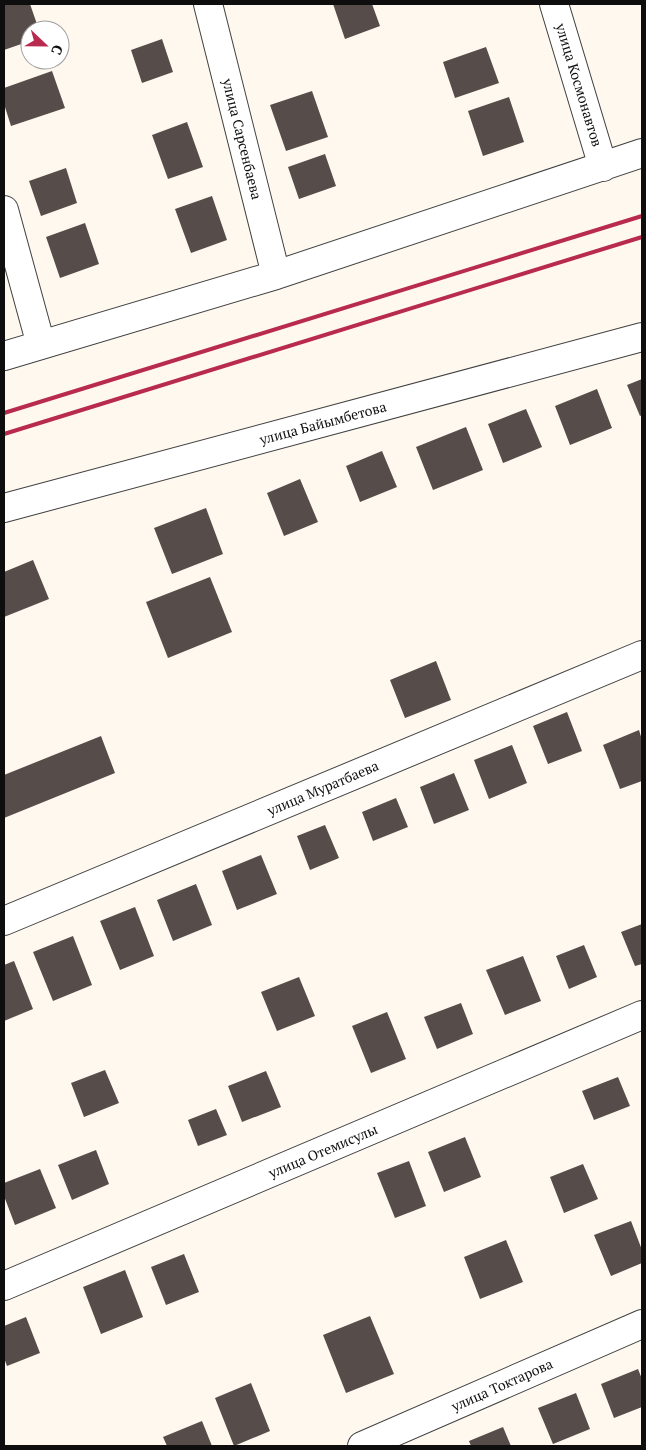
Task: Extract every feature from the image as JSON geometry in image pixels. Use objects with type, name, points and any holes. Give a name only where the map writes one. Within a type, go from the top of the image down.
[{"type":"street","name":"улица Сарсенбаева","points":[[208,4],[276,275]]},
{"type":"street","name":"улица Космонавтов","points":[[554,4],[603,167]]},
{"type":"street","points":[[4,356],[276,275],[642,154]]},
{"type":"street","points":[[4,210],[41,345]]},
{"type":"street","name":"улица Байымбетова","points":[[4,508],[642,337]]},
{"type":"street","name":"улица Муратбаева","points":[[4,921],[642,655]]},
{"type":"street","name":"улица Отемисулы","points":[[4,1286],[642,1015]]},
{"type":"street","name":"улица Токтарова","points":[[362,1446],[642,1324]]},
{"type":"building","points":[[4,4],[30,4],[36,20],[20,20],[20,44],[4,50]]},
{"type":"building","points":[[333,4],[372,4],[380,26],[345,39]]},
{"type":"building","points":[[162,39],[173,72],[142,83],[131,50]]},
{"type":"building","points":[[486,47],[499,83],[455,98],[443,62]]},
{"type":"building","points":[[52,71],[65,108],[11,126],[4,104],[4,88]]},
{"type":"building","points":[[312,91],[328,137],[286,151],[270,105]]},
{"type":"building","points":[[509,97],[524,142],[483,156],[468,111]]},
{"type":"building","points":[[187,122],[203,167],[168,179],[152,135]]},
{"type":"building","points":[[325,154],[336,186],[299,199],[288,167]]},
{"type":"building","points":[[66,168],[77,203],[41,216],[29,181]]},
{"type":"building","points":[[212,196],[227,240],[191,253],[175,209]]},
{"type":"building","points":[[85,223],[99,264],[60,278],[46,237]]},
{"type":"building","points":[[642,379],[642,415],[640,416],[627,385]]},
{"type":"building","points":[[597,389],[612,428],[570,445],[555,406]]},
{"type":"building","points":[[526,409],[542,447],[503,463],[488,424]]},
{"type":"building","points":[[466,427],[483,470],[433,490],[416,447]]},
{"type":"building","points":[[382,451],[397,487],[360,502],[346,466]]},
{"type":"building","points":[[300,479],[318,522],[284,536],[267,493]]},
{"type":"building","points":[[206,508],[223,554],[172,574],[154,528]]},
{"type":"building","points":[[33,560],[49,599],[4,617],[4,572]]},
{"type":"building","points":[[210,577],[232,632],[168,658],[146,602]]},
{"type":"building","points":[[436,661],[451,700],[405,718],[390,680]]},
{"type":"building","points":[[567,712],[582,751],[548,764],[533,726]]},
{"type":"building","points":[[639,730],[642,740],[642,781],[620,789],[603,745]]},
{"type":"building","points":[[101,736],[115,773],[4,818],[4,775]]},
{"type":"building","points":[[512,745],[527,783],[489,799],[474,760]]},
{"type":"building","points":[[454,773],[469,810],[434,824],[420,787]]},
{"type":"building","points":[[396,798],[408,827],[373,841],[362,812]]},
{"type":"building","points":[[325,825],[339,858],[310,870],[297,836]]},
{"type":"building","points":[[261,855],[277,894],[237,910],[222,871]]},
{"type":"building","points":[[196,884],[212,925],[173,941],[157,900]]},
{"type":"building","points":[[135,907],[154,956],[120,970],[100,921]]},
{"type":"building","points":[[642,924],[642,964],[635,966],[621,932]]},
{"type":"building","points":[[73,936],[92,985],[53,1001],[33,952]]},
{"type":"building","points":[[584,945],[597,977],[569,989],[556,956]]},
{"type":"building","points":[[523,956],[541,1001],[505,1015],[486,970]]},
{"type":"building","points":[[14,961],[33,1009],[4,1021],[4,965]]},
{"type":"building","points":[[299,977],[315,1016],[277,1031],[261,992]]},
{"type":"building","points":[[461,1003],[473,1034],[437,1049],[424,1017]]},
{"type":"building","points":[[387,1012],[406,1059],[371,1073],[352,1026]]},
{"type":"building","points":[[105,1070],[119,1103],[84,1117],[71,1083]]},
{"type":"building","points":[[266,1071],[281,1107],[242,1122],[228,1086]]},
{"type":"building","points":[[618,1077],[630,1106],[594,1120],[582,1091]]},
{"type":"building","points":[[216,1109],[227,1135],[198,1146],[188,1120]]},
{"type":"building","points":[[465,1137],[481,1177],[444,1192],[428,1152]]},
{"type":"building","points":[[96,1150],[109,1184],[72,1200],[58,1165]]},
{"type":"building","points":[[409,1161],[426,1206],[395,1218],[377,1173]]},
{"type":"building","points":[[583,1164],[598,1199],[564,1213],[550,1177]]},
{"type":"building","points":[[40,1169],[56,1208],[15,1225],[4,1196],[4,1183]]},
{"type":"building","points":[[631,1221],[642,1250],[642,1263],[611,1276],[594,1235]]},
{"type":"building","points":[[506,1240],[523,1282],[480,1299],[464,1257]]},
{"type":"building","points":[[184,1254],[199,1292],[166,1305],[151,1267]]},
{"type":"building","points":[[125,1270],[143,1317],[101,1334],[83,1287]]},
{"type":"building","points":[[370,1316],[394,1374],[346,1393],[323,1335]]},
{"type":"building","points":[[26,1317],[40,1353],[7,1366],[4,1358],[4,1326]]},
{"type":"building","points":[[638,1369],[642,1379],[642,1407],[614,1418],[601,1384]]},
{"type":"building","points":[[251,1383],[270,1431],[234,1446],[215,1398]]},
{"type":"building","points":[[576,1393],[590,1429],[553,1444],[538,1408]]},
{"type":"building","points":[[202,1421],[212,1446],[167,1446],[163,1437]]},
{"type":"building","points":[[503,1427],[511,1446],[471,1446],[469,1441]]},
{"type":"railway","points":[[4,413],[642,216]]},
{"type":"railway","points":[[4,434],[642,237]]}]
